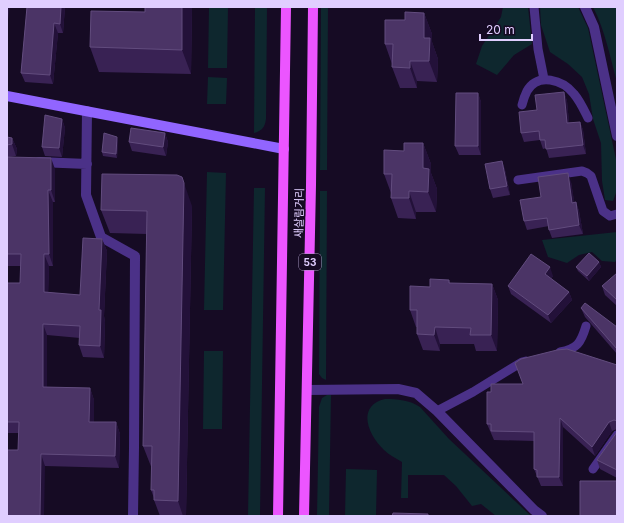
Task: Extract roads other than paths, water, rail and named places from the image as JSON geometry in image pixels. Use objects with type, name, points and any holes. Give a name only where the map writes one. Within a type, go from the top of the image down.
[{"type":"main road","name":"새살림거리","points":[[278,516],[286,7]]},
{"type":"main road","name":"새살림거리","points":[[304,516],[313,7]]},
{"type":"street","points":[[585,7],[594,27],[617,136]]},
{"type":"street","points":[[7,96],[284,149]]},
{"type":"street","points":[[87,111],[86,195],[101,237],[135,256],[133,516]]},
{"type":"street","points":[[30,162],[87,164]]},
{"type":"street","points":[[307,390],[398,389],[416,393],[437,411],[534,510],[542,516]]},
{"type":"lane","points":[[534,7],[538,48],[544,79]]},
{"type":"lane","points":[[522,105],[528,90],[536,82],[544,79],[563,83],[574,93],[588,118]]},
{"type":"lane","points":[[518,180],[582,171],[587,172],[590,176],[603,211],[610,216],[617,214]]},
{"type":"lane","points":[[548,355],[571,350],[582,339],[586,326]]},
{"type":"lane","points":[[437,411],[473,392],[522,362],[535,358]]},
{"type":"lane","points":[[593,469],[617,435]]}]
